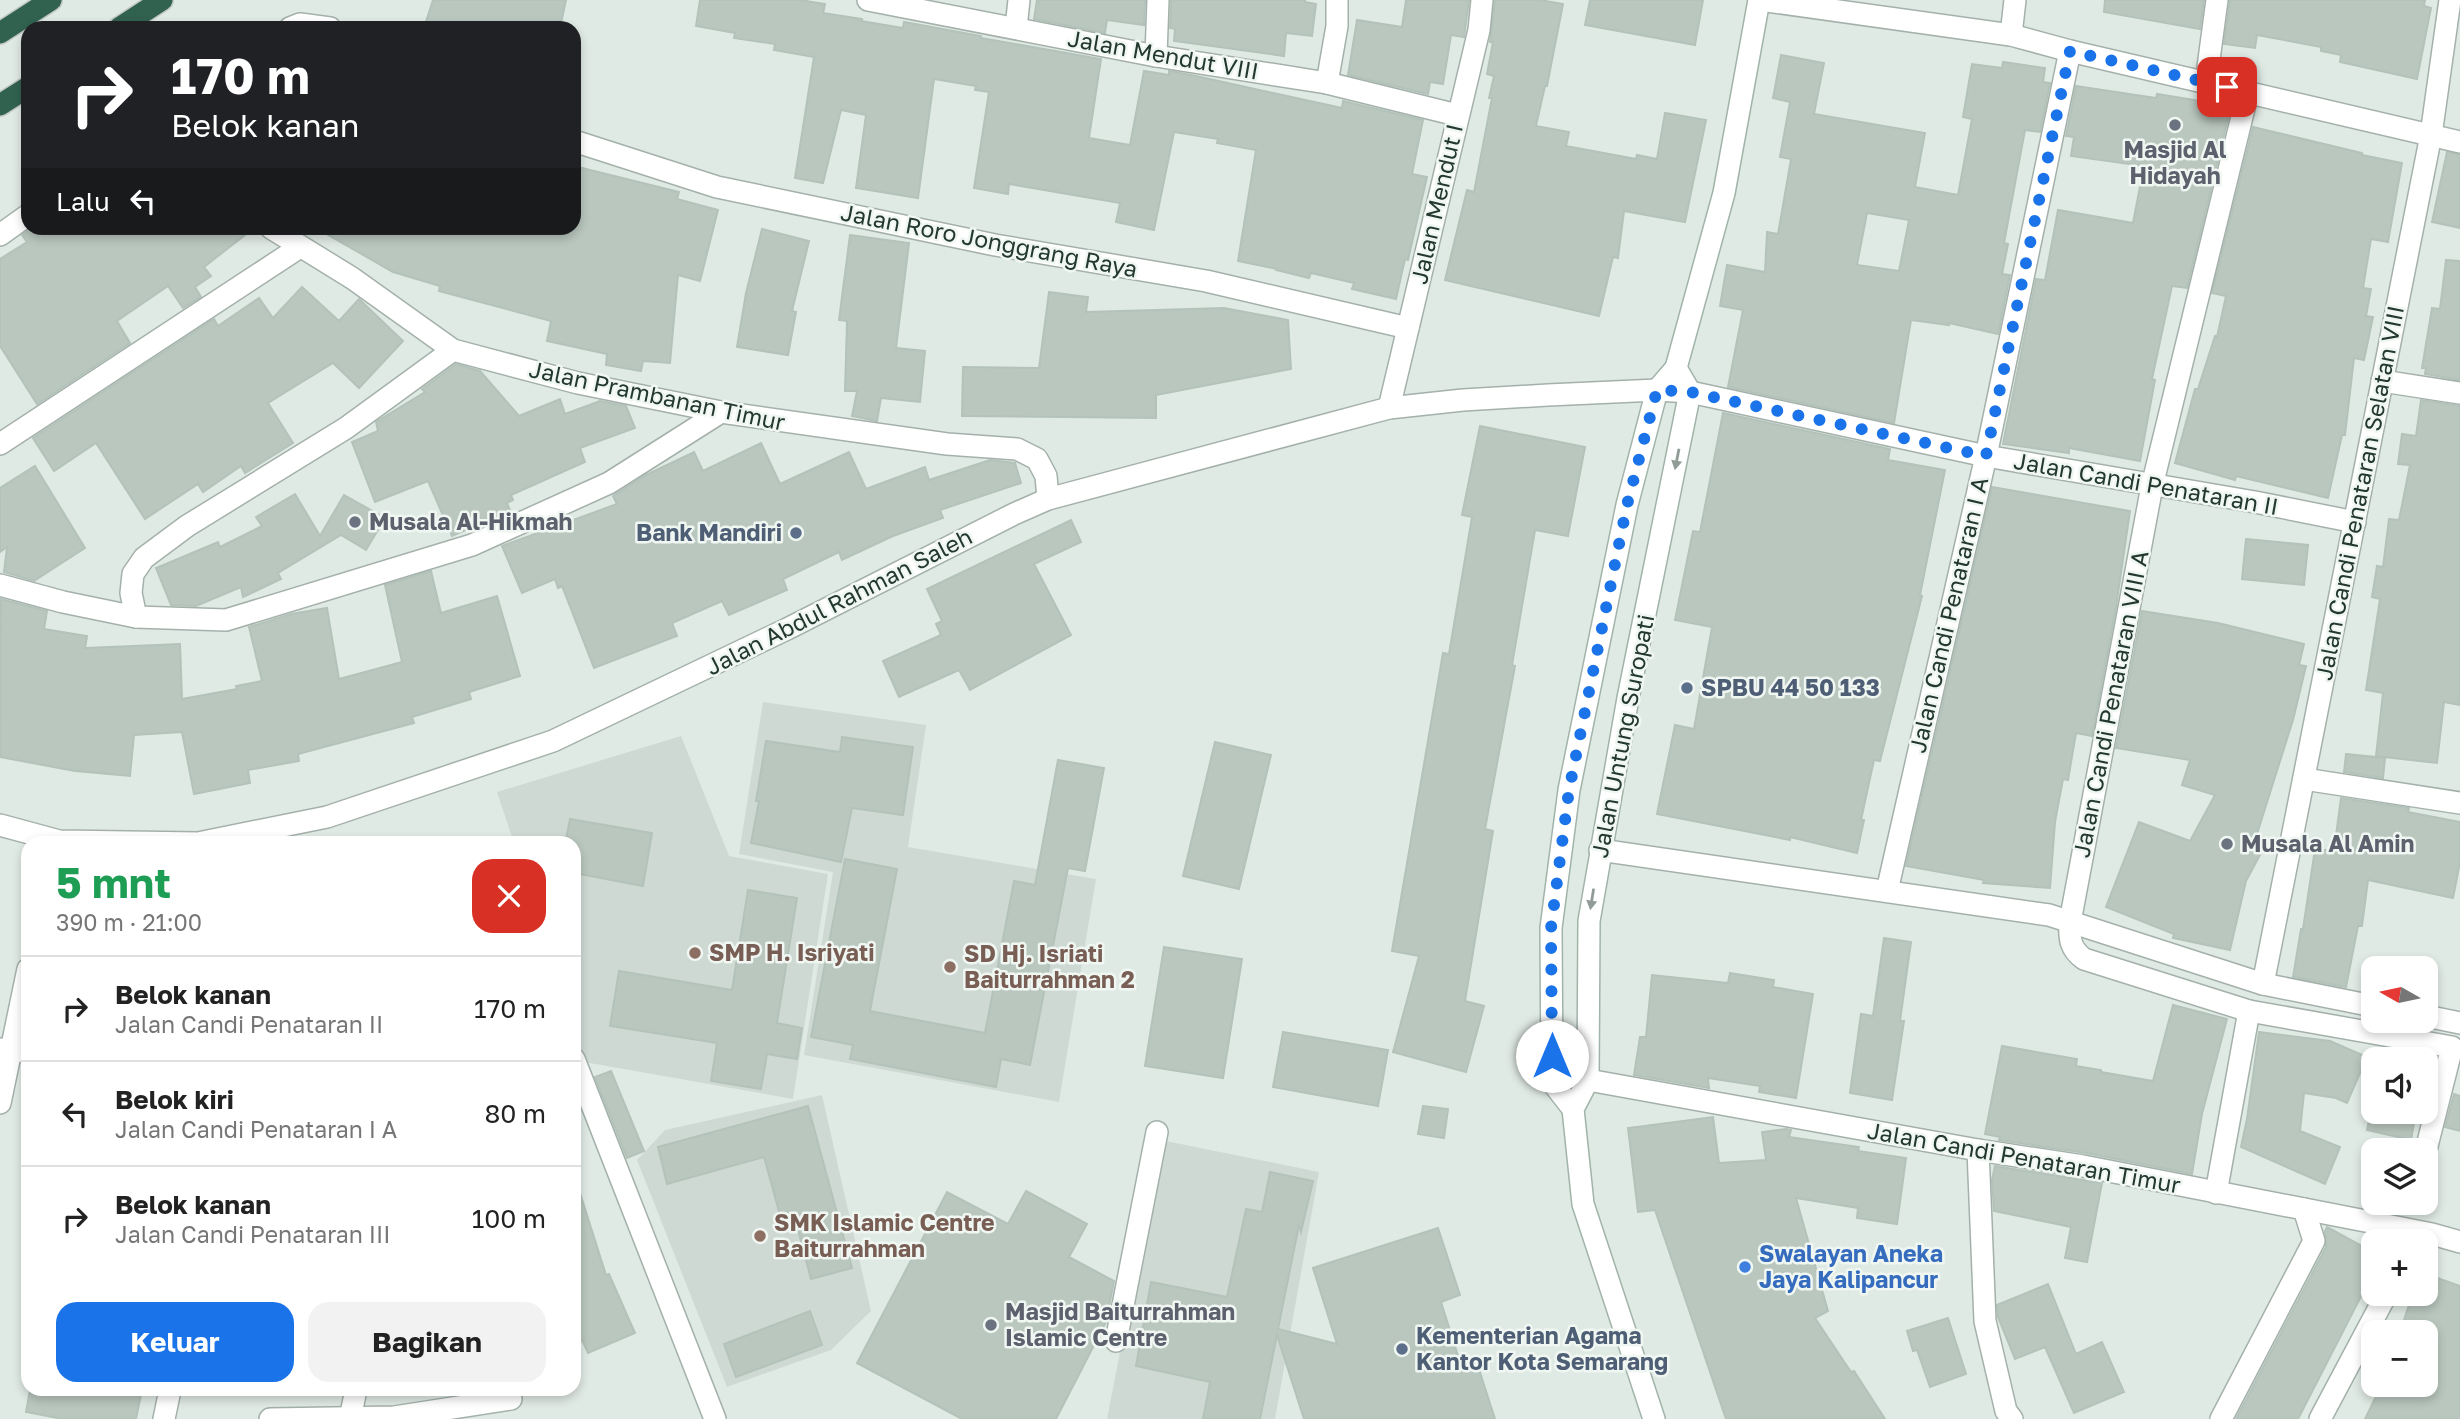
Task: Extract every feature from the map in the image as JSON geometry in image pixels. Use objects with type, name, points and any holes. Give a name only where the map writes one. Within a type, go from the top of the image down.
[{"type":"highway","points":[[0,33],[51,0]]},
{"type":"highway","points":[[130,21],[162,0]]},
{"type":"highway","points":[[0,105],[21,92]]},
{"type":"street","name":"Jalan Mendut VIII","points":[[869,0],[1156,56],[1327,83],[1457,115]]},
{"type":"street","points":[[1016,28],[1019,0]]},
{"type":"street","points":[[1156,56],[1158,0]]},
{"type":"street","points":[[1327,83],[1337,26],[1338,0]]},
{"type":"street","name":"Jalan Mendut I","points":[[1389,408],[1479,30],[1482,0]]},
{"type":"street","points":[[1760,0],[2011,35],[2460,142]]},
{"type":"street","name":"Jalan Untung Suropati","points":[[1690,392],[1628,698],[1589,920],[1588,1080],[1573,1109],[1552,1082],[1551,928],[1571,777],[1627,505],[1657,390],[1676,368],[1724,193],[1760,0]]},
{"type":"street","points":[[2011,35],[2015,0]]},
{"type":"street","points":[[2206,82],[2217,0]]},
{"type":"street","name":"Jalan Candi Penataran Selatan VIII","points":[[2263,984],[2431,135],[2449,0]]},
{"type":"street","name":"Jalan Candi Penataran I A","points":[[1887,891],[1986,456],[2070,51]]},
{"type":"street","name":"Jalan Candi Penataran VIII A","points":[[2070,922],[2152,486],[2248,92]]},
{"type":"street","name":"Jalan Roro Jonggrang Raya","points":[[581,143],[717,187],[995,245],[1206,281],[1408,328]]},
{"type":"street","points":[[0,235],[21,220]]},
{"type":"street","name":"Jalan Prambanan Timur","points":[[282,235],[352,278],[453,350],[578,383],[721,412],[947,444],[1017,449],[1037,459],[1046,476],[1048,499]]},
{"type":"street","points":[[0,444],[300,247]]},
{"type":"street","points":[[136,617],[131,593],[133,574],[144,558],[187,526],[346,428],[453,350]]},
{"type":"street","points":[[1676,368],[1690,392]]},
{"type":"street","points":[[2382,381],[2460,393]]},
{"type":"street","name":"Jalan Abdul Rahman Saleh","points":[[233,836],[327,817],[553,741],[799,623],[1014,513],[1048,499],[1389,408],[1475,399],[1657,390],[1690,392]]},
{"type":"street","name":"Jalan Candi Penataran II","points":[[1690,392],[1986,456],[2356,522]]},
{"type":"street","points":[[0,586],[136,617],[226,620],[472,545],[609,483],[721,412]]},
{"type":"street","points":[[2304,779],[2460,803]]},
{"type":"street","name":"Jalan Abdul Rahman Saleh","points":[[0,825],[38,836]]},
{"type":"street","points":[[1601,850],[2049,915],[2263,984],[2361,1004]]},
{"type":"street","points":[[2070,922],[2069,939],[2076,954],[2084,960],[2249,1011],[2456,1048],[2430,1138]]},
{"type":"street","points":[[0,1103],[21,1005]]},
{"type":"street","points":[[2216,1193],[2249,1011]]},
{"type":"street","points":[[2438,1018],[2460,1023]]},
{"type":"street","points":[[581,1077],[715,1419]]},
{"type":"street","name":"Jalan Candi Penataran Timur","points":[[1588,1080],[1978,1150],[2083,1166],[2304,1209],[2388,1229]]},
{"type":"street","points":[[1573,1109],[1584,1204],[1654,1419]]},
{"type":"street","points":[[1116,1341],[1157,1132]]},
{"type":"street","points":[[1978,1150],[1985,1321],[2006,1410],[2012,1419]]},
{"type":"street","points":[[2221,1419],[2314,1241],[2304,1209]]},
{"type":"street","name":"Jalan Candi Penataran Timur","points":[[2438,1239],[2460,1242]]},
{"type":"street","points":[[2320,1419],[2380,1306]]},
{"type":"street","points":[[164,1419],[169,1396]]},
{"type":"street","points":[[350,1418],[355,1396]]},
{"type":"street","points":[[270,1419],[394,1417],[512,1403]]},
{"type":"shaded area","name":"SD Hj. Isriati Baiturrahman 2","points":[[763,702],[926,725],[908,847],[1096,879],[1059,1102],[804,1055],[833,872],[739,854]]},
{"type":"shaded area","name":"SMP H. Isriyati","points":[[681,736],[729,856],[828,874],[793,1099],[584,1062],[581,1053],[581,836],[512,836],[497,792]]},
{"type":"shaded area","name":"SMK Islamic Centre Baiturrahman","points":[[822,1095],[871,1311],[831,1350],[727,1387],[637,1160],[665,1130]]},
{"type":"shaded area","points":[[1161,1140],[1319,1172],[1275,1419],[1107,1419]]},
{"type":"building","points":[[433,0],[566,0],[562,21],[426,21]]},
{"type":"building","points":[[700,0],[800,0],[825,4],[823,13],[862,19],[861,21],[903,28],[904,22],[1101,59],[1089,138],[1130,145],[1144,71],[1169,75],[1169,71],[1196,76],[1342,108],[1343,101],[1423,120],[1412,174],[1427,177],[1396,299],[1352,289],[1354,283],[1311,273],[1309,278],[1238,261],[1256,150],[1217,143],[1218,139],[1174,132],[1154,230],[1116,222],[1120,203],[1009,184],[1008,194],[974,188],[989,92],[975,90],[976,86],[934,79],[918,198],[856,188],[866,115],[841,110],[823,183],[795,178],[814,57],[774,50],[775,44],[734,38],[735,33],[696,26]]},
{"type":"building","points":[[1037,0],[1145,0],[1144,25],[1107,20],[1105,33],[1034,19]]},
{"type":"building","points":[[1171,0],[1305,0],[1316,4],[1312,36],[1286,33],[1284,56],[1174,41],[1175,29],[1170,28]]},
{"type":"building","points":[[1406,0],[1469,0],[1464,37],[1451,35],[1443,84],[1430,82],[1428,94],[1348,75],[1357,20],[1402,27]]},
{"type":"building","points":[[1495,0],[1540,0],[1563,4],[1536,126],[1569,132],[1566,146],[1636,159],[1637,155],[1657,159],[1665,113],[1706,120],[1685,222],[1624,211],[1618,258],[1613,257],[1599,316],[1445,280],[1467,190],[1474,192],[1492,98],[1489,98],[1494,76],[1487,74],[1493,42],[1490,42]]},
{"type":"building","points":[[1590,0],[1703,0],[1695,45],[1585,25]]},
{"type":"building","points":[[2105,0],[2204,0],[2200,29],[2104,12]]},
{"type":"building","points":[[2230,0],[2425,0],[2424,6],[2431,8],[2417,79],[2340,62],[2341,55],[2321,51],[2321,47],[2257,35],[2255,48],[2224,44]]},
{"type":"building","points":[[1781,55],[1824,63],[1814,114],[1925,133],[1915,187],[1958,195],[1972,119],[1963,117],[1972,64],[2002,68],[2003,62],[2045,68],[2043,82],[2050,83],[2040,132],[2025,130],[2004,243],[2008,244],[2002,274],[2010,275],[1998,334],[1949,323],[1911,320],[1894,423],[1728,387],[1743,310],[1720,306],[1727,265],[1765,272],[1767,232],[1778,234],[1791,159],[1780,157],[1790,102],[1773,98]],"holes":[[[1867,213],[1909,220],[1899,271],[1857,265]]]},
{"type":"building","points":[[2076,86],[2156,98],[2157,94],[2231,106],[2187,288],[2172,286],[2152,379],[2155,380],[2140,461],[2069,448],[2069,453],[2003,444],[2036,279],[2045,280],[2058,210],[2133,223],[2144,166],[2071,156],[2074,137],[2066,136]]},
{"type":"building","points":[[2253,127],[2402,163],[2388,242],[2371,239],[2363,288],[2371,289],[2366,316],[2373,317],[2364,360],[2354,358],[2345,435],[2342,435],[2328,498],[2236,476],[2235,480],[2175,463],[2195,389],[2198,389],[2215,336],[2217,337],[2226,296],[2212,293]]},
{"type":"building","points":[[2447,152],[2460,155],[2460,228],[2432,222]]},
{"type":"building","points":[[581,168],[679,192],[677,199],[718,210],[700,281],[678,275],[670,363],[643,361],[641,371],[606,365],[607,354],[547,341],[551,321],[439,291],[440,286],[393,272],[328,235],[581,235]]},
{"type":"building","points":[[762,229],[809,241],[792,311],[796,312],[788,355],[737,347],[746,293]]},
{"type":"building","points":[[22,235],[245,235],[204,267],[211,276],[195,287],[201,297],[183,308],[168,286],[117,321],[130,343],[37,404],[0,346],[0,259],[27,242]]},
{"type":"building","points":[[850,235],[909,243],[896,348],[925,351],[920,402],[881,398],[877,421],[852,416],[857,391],[845,391],[847,321],[839,320]]},
{"type":"building","points":[[2446,260],[2460,261],[2460,380],[2425,374],[2426,368],[2422,368],[2432,308],[2440,309]]},
{"type":"building","points":[[302,287],[339,321],[359,299],[403,341],[359,388],[333,363],[268,403],[293,443],[245,473],[241,466],[203,492],[198,484],[145,519],[96,443],[54,471],[33,438],[214,319],[218,326],[259,298],[273,318]]},
{"type":"building","points":[[1049,292],[1088,297],[1086,312],[1224,308],[1288,320],[1291,369],[1156,395],[1156,418],[962,416],[963,367],[1039,368]]},
{"type":"building","points":[[456,364],[480,371],[519,416],[560,399],[565,414],[600,401],[626,406],[635,428],[580,448],[585,462],[511,495],[513,500],[507,503],[511,513],[452,536],[428,481],[375,502],[352,442],[378,431],[376,422],[425,392],[422,389]]},
{"type":"building","points":[[2421,400],[2460,406],[2460,705],[2444,702],[2437,763],[2376,756],[2383,693],[2366,690],[2380,599],[2372,597],[2377,566],[2383,567],[2389,519],[2399,520],[2410,465],[2398,464],[2402,434],[2416,436]]},
{"type":"building","points":[[1723,413],[1890,449],[1888,460],[1945,470],[1920,595],[1922,596],[1880,761],[1874,760],[1857,853],[1790,837],[1790,840],[1657,814],[1675,725],[1694,729],[1712,627],[1675,620],[1693,531],[1700,532]]},
{"type":"building","points":[[1480,426],[1585,447],[1568,536],[1535,530],[1512,665],[1515,666],[1485,829],[1493,831],[1465,1001],[1484,1006],[1466,1072],[1393,1052],[1419,956],[1392,951],[1443,653],[1449,654],[1472,517],[1462,515]]},
{"type":"building","points":[[761,443],[780,484],[849,452],[866,489],[925,467],[929,480],[990,460],[1015,463],[1021,483],[940,510],[943,518],[893,536],[842,560],[839,552],[783,579],[787,590],[729,615],[722,601],[672,623],[677,636],[594,668],[562,586],[558,588],[555,579],[522,593],[502,546],[617,504],[613,496],[646,475],[694,452],[703,471]]},
{"type":"building","points":[[35,466],[85,548],[34,581],[4,572],[7,547],[0,552],[0,488]]},
{"type":"building","points":[[1992,487],[2130,511],[2116,607],[2092,736],[2076,733],[2068,780],[2063,779],[2055,822],[2050,888],[1983,883],[1984,880],[1906,866]]},
{"type":"building","points":[[295,494],[320,536],[344,495],[385,518],[366,550],[341,535],[278,573],[281,579],[243,597],[241,587],[196,606],[171,605],[156,568],[218,542],[220,547],[262,526],[256,517]]},
{"type":"building","points":[[1071,520],[1081,542],[1034,564],[1071,635],[970,690],[959,670],[899,697],[883,661],[941,635],[936,624],[942,621],[927,589]]},
{"type":"building","points":[[2246,539],[2308,545],[2304,585],[2242,579]]},
{"type":"building","points":[[431,571],[441,613],[497,596],[520,676],[469,692],[471,699],[412,717],[414,723],[298,754],[299,761],[248,770],[250,783],[194,794],[182,732],[134,735],[130,776],[75,771],[0,757],[1,599],[47,611],[44,629],[87,636],[85,648],[180,644],[182,699],[237,689],[236,686],[262,681],[249,627],[291,614],[327,608],[339,679],[402,662],[385,585]]},
{"type":"building","points":[[2142,611],[2218,623],[2304,644],[2299,665],[2306,666],[2293,720],[2257,834],[2268,840],[2246,881],[2230,950],[2173,938],[2174,934],[2106,907],[2139,822],[2190,841],[2215,795],[2182,785],[2190,760],[2116,748]]},
{"type":"building","points":[[842,737],[913,747],[903,815],[852,808],[841,862],[751,843],[766,741],[840,752]]},
{"type":"building","points":[[1215,742],[1271,755],[1239,889],[1183,876]]},
{"type":"building","points":[[2346,754],[2385,758],[2383,778],[2344,772]]},
{"type":"building","points":[[1058,760],[1104,768],[1085,871],[1068,868],[1030,1065],[1001,1059],[996,1087],[850,1059],[853,1045],[811,1037],[845,859],[897,869],[870,1011],[985,1033],[1014,881],[1035,885]]},
{"type":"building","points":[[2341,798],[2409,808],[2408,812],[2460,822],[2460,862],[2453,898],[2368,880],[2362,926],[2358,926],[2346,987],[2293,977],[2315,849],[2334,851]]},
{"type":"building","points":[[570,819],[652,833],[643,886],[581,874],[581,836],[567,836]]},
{"type":"building","points":[[748,890],[797,898],[777,1023],[802,1028],[797,1059],[767,1054],[761,1089],[711,1081],[717,1043],[610,1026],[619,971],[732,990]]},
{"type":"building","points":[[1884,938],[1911,942],[1900,1021],[1904,1021],[1892,1100],[1850,1093],[1861,1014],[1873,1016]]},
{"type":"building","points":[[1164,947],[1242,959],[1223,1078],[1145,1066]]},
{"type":"building","points":[[1730,973],[1774,980],[1773,987],[1813,994],[1796,1098],[1759,1092],[1760,1086],[1708,1078],[1709,1088],[1634,1075],[1640,1037],[1646,1037],[1652,975],[1728,983]]},
{"type":"building","points":[[2173,1005],[2227,1019],[2202,1114],[2192,1174],[2086,1153],[1999,1140],[2000,1137],[1985,1134],[2002,1046],[2077,1059],[2076,1066],[2153,1081]]},
{"type":"building","points":[[1283,1032],[1388,1050],[1378,1106],[1273,1087]]},
{"type":"building","points":[[2259,1032],[2330,1041],[2361,1054],[2361,1071],[2347,1103],[2336,1098],[2304,1093],[2300,1131],[2340,1147],[2325,1184],[2241,1147]]},
{"type":"building","points":[[611,1071],[644,1151],[627,1158],[595,1077]]},
{"type":"building","points":[[2454,1094],[2460,1096],[2460,1131],[2445,1127]]},
{"type":"building","points":[[808,1106],[852,1268],[811,1279],[796,1222],[783,1226],[764,1157],[667,1184],[658,1147]]},
{"type":"building","points":[[1423,1106],[1448,1109],[1444,1138],[1418,1134]]},
{"type":"building","points":[[1713,1117],[1719,1163],[1766,1160],[1762,1132],[1786,1129],[1791,1130],[1789,1137],[1859,1147],[1858,1151],[1906,1158],[1897,1224],[1857,1218],[1858,1208],[1796,1198],[1828,1311],[1815,1318],[1885,1419],[1726,1419],[1655,1210],[1638,1212],[1628,1128]]},
{"type":"building","points":[[2368,1124],[2414,1124],[2411,1138],[2367,1130]]},
{"type":"building","points":[[1995,1166],[2102,1183],[2087,1262],[2065,1258],[2071,1227],[1994,1211],[1992,1180]]},
{"type":"building","points":[[1270,1172],[1313,1181],[1301,1232],[1299,1225],[1278,1329],[1337,1344],[1313,1268],[1438,1228],[1460,1295],[1441,1302],[1460,1362],[1475,1357],[1495,1419],[1304,1419],[1277,1335],[1260,1419],[1203,1419],[1210,1382],[1136,1366],[1151,1282],[1227,1297],[1246,1209],[1262,1212]]},
{"type":"building","name":"Masjid Baiturrahman Islamic Centre","points":[[1026,1191],[1087,1224],[1069,1257],[1114,1281],[1106,1322],[1056,1419],[962,1419],[857,1363],[947,1192],[1008,1224]]},
{"type":"building","points":[[581,1196],[606,1275],[609,1274],[635,1333],[588,1353],[582,1340]]},
{"type":"building","points":[[2327,1227],[2361,1245],[2361,1296],[2298,1419],[2236,1419],[2326,1247]]},
{"type":"building","points":[[2438,1278],[2460,1286],[2460,1419],[2365,1419],[2376,1397],[2438,1397],[2438,1320],[2404,1320],[2409,1306],[2438,1306]]},
{"type":"building","points":[[2048,1284],[2076,1354],[2102,1342],[2124,1392],[2074,1413],[2045,1347],[2015,1359],[1998,1317],[1997,1305]]},
{"type":"building","points":[[810,1311],[822,1345],[736,1377],[724,1344]]},
{"type":"building","points":[[1948,1318],[1966,1374],[1930,1387],[1907,1331]]},
{"type":"building","points":[[29,1396],[141,1396],[136,1419],[63,1419],[26,1412]]},
{"type":"place","name":"Masjid Al Hidayah","points":[[2175,125]]},
{"type":"place","name":"Musala Al-Hikmah","points":[[355,522]]},
{"type":"place","name":"Bank Mandiri","points":[[796,533]]},
{"type":"place","name":"SPBU 44 50 133","points":[[1687,688]]},
{"type":"place","name":"Musala Al Amin","points":[[2227,844]]},
{"type":"place","name":"SMP H. Isriyati","points":[[695,953]]},
{"type":"place","name":"SD Hj. Isriati Baiturrahman 2","points":[[950,967]]},
{"type":"place","name":"SMK Islamic Centre Baiturrahman","points":[[760,1236]]},
{"type":"place","name":"Swalayan Aneka Jaya Kalipancur","points":[[1745,1267]]},
{"type":"place","name":"Masjid Baiturrahman Islamic Centre","points":[[991,1325]]},
{"type":"place","name":"Kementerian Agama Kantor Kota Semarang","points":[[1402,1349]]},
{"type":"route","points":[[1552,1056],[1551,928],[1569,790],[1627,505],[1657,390],[1690,392],[1740,405],[1986,456],[2070,51],[2227,87]]}]
